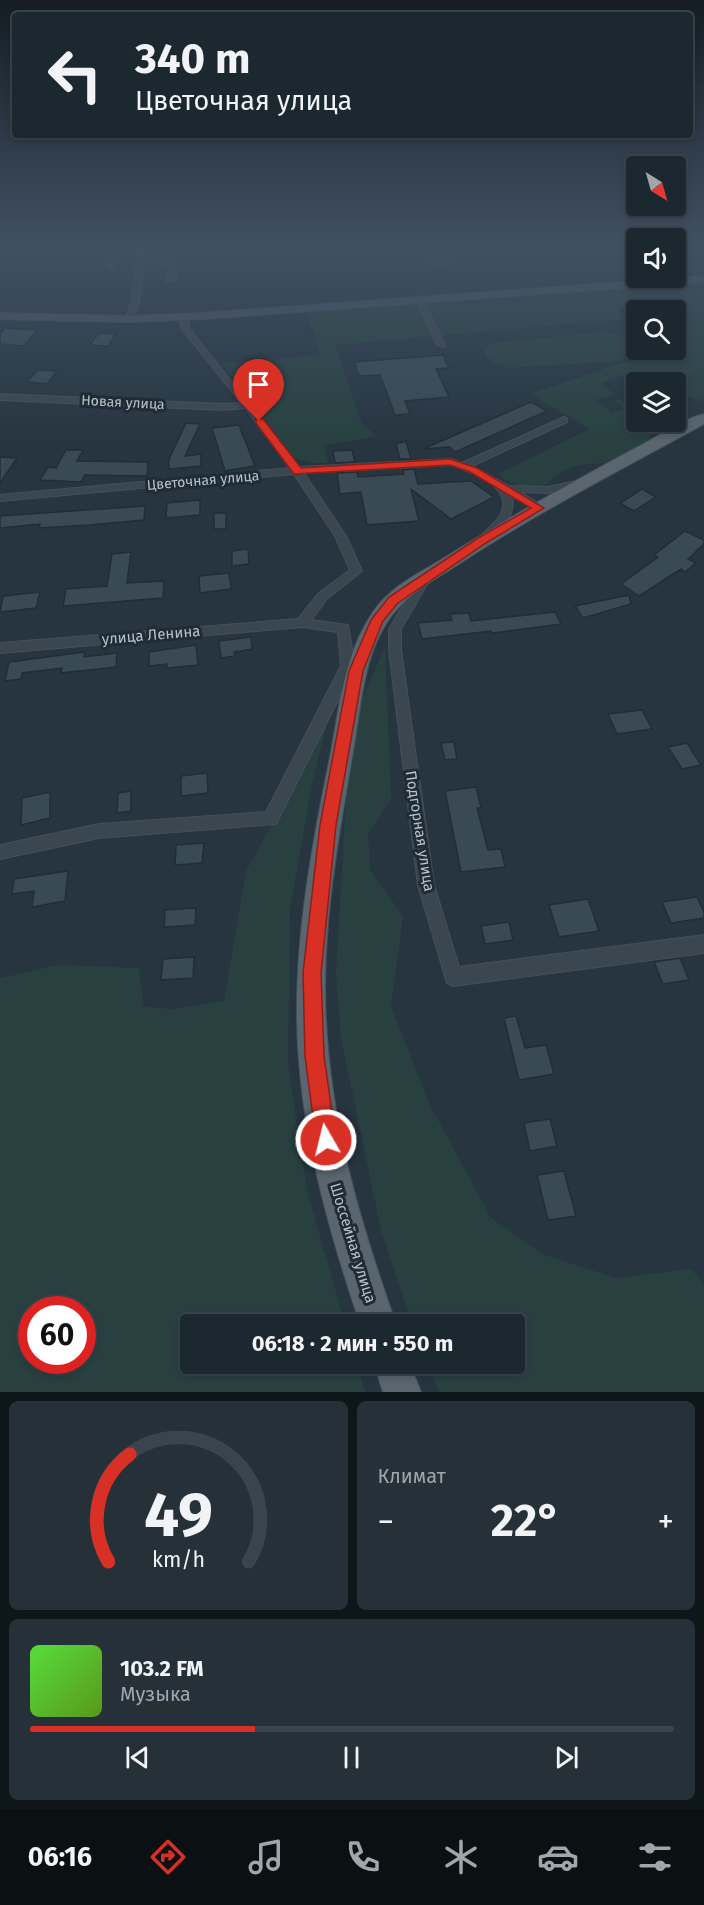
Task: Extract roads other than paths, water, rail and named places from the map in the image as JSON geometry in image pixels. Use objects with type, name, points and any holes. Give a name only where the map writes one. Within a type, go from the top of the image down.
[{"type":"main road","points":[[0,316],[129,319],[267,311]]},
{"type":"main road","name":"Шоссейная улица","points":[[375,1314],[357,1263],[329,1161],[314,1056],[312,973],[328,825],[356,671],[377,620],[394,600],[482,540],[704,418]]},
{"type":"main road","points":[[396,1374],[402,1392]]},
{"type":"street","points":[[129,319],[132,311]]},
{"type":"street","points":[[424,311],[441,345]]},
{"type":"street","points":[[183,317],[186,329],[298,471],[352,552],[356,571],[323,596],[302,623]]},
{"type":"street","name":"Новая улица","points":[[0,396],[223,407],[246,405]]},
{"type":"street","points":[[463,466],[564,420]]},
{"type":"street","name":"Цветочная улица","points":[[0,498],[298,471],[450,462],[463,466],[538,508]]},
{"type":"street","points":[[503,487],[548,490],[585,482]]},
{"type":"street","points":[[482,540],[499,525],[510,506],[509,498],[503,487]]},
{"type":"street","name":"Подгорная улица","points":[[423,580],[395,629],[395,650],[426,885],[453,977],[704,944]]},
{"type":"street","name":"улица Ленина","points":[[0,648],[302,623],[344,628],[348,666],[271,819],[99,831],[0,852]]}]
